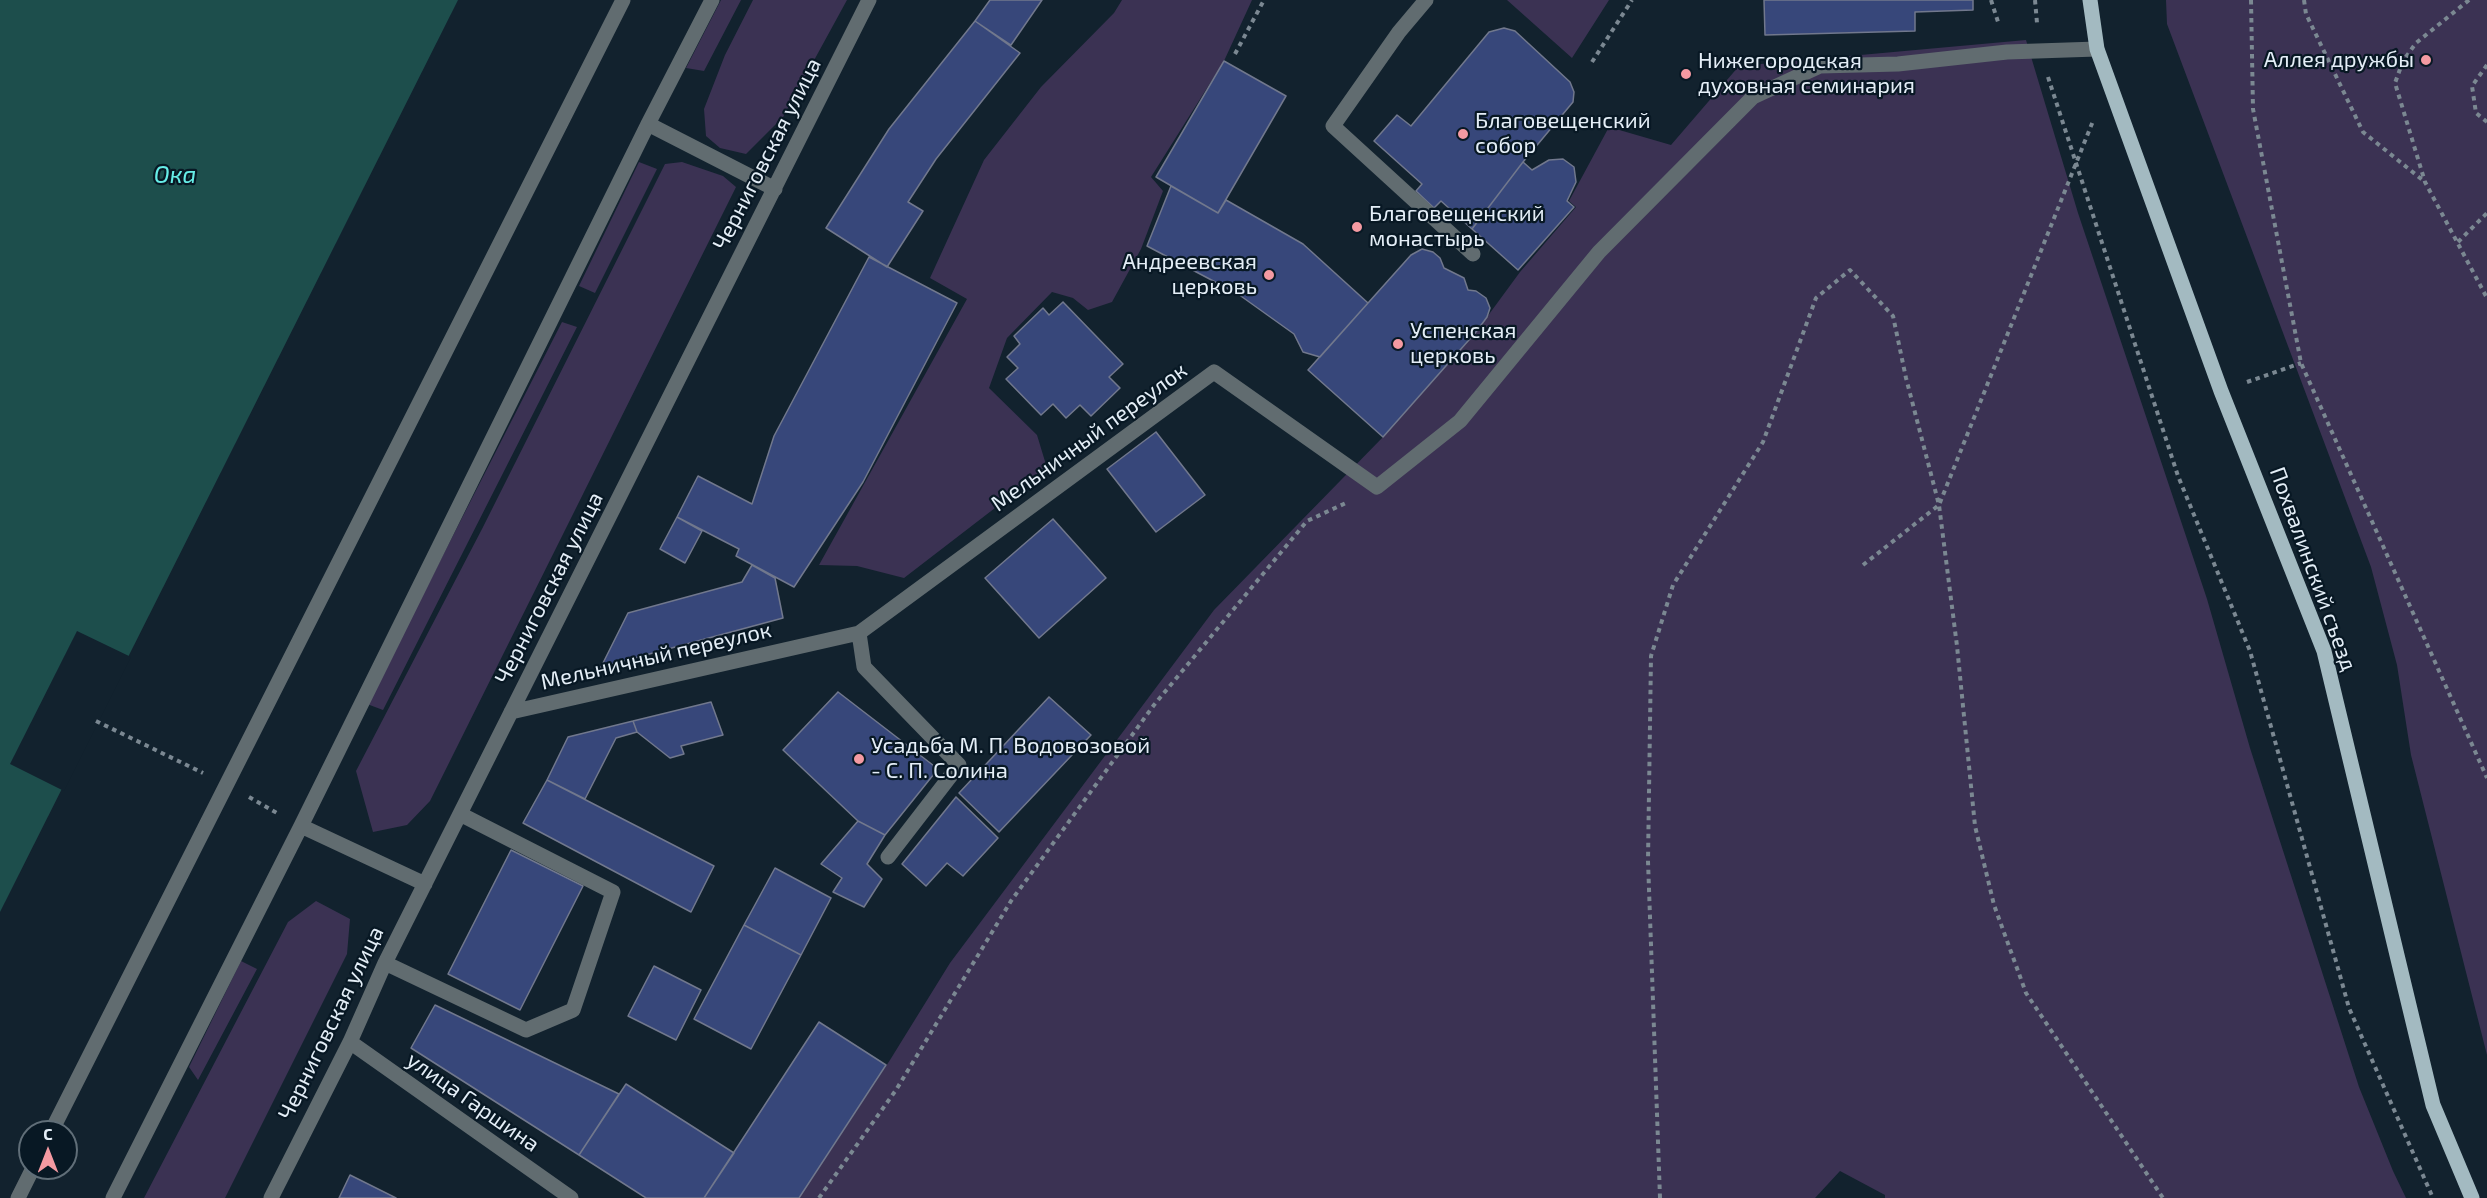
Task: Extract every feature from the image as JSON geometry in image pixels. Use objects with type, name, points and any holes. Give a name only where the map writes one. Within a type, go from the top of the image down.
[{"type":"main road","name":"Похвалинский съезд","points":[[2090,0],[2097,49],[2221,391],[2324,651],[2433,1105],[2472,1198]]},
{"type":"street","points":[[57,1120],[623,0]]},
{"type":"street","points":[[113,1198],[712,0]]},
{"type":"street","name":"Черниговская улица","points":[[271,1198],[350,1042],[385,963],[869,0]]},
{"type":"street","points":[[1426,0],[1399,32],[1333,126],[1473,254]]},
{"type":"street","points":[[1377,487],[1460,421],[1599,252],[1753,97],[1820,66],[1898,64],[2007,52],[2097,49]]},
{"type":"street","points":[[648,124],[775,189]]},
{"type":"street","name":"Мельничный переулок","points":[[511,712],[859,633],[1214,372],[1377,487]]},
{"type":"street","points":[[859,633],[864,666],[959,765],[888,857]]},
{"type":"street","points":[[385,963],[526,1030],[573,1010],[613,892],[460,814]]},
{"type":"street","points":[[301,826],[425,884]]},
{"type":"street","name":"улица Гаршина","points":[[350,1042],[571,1198]]},
{"type":"street","points":[[18,1198],[27,1180]]},
{"type":"path","points":[[1235,54],[1264,0]]},
{"type":"path","points":[[1592,62],[1632,0]]},
{"type":"path","points":[[2035,0],[2039,51],[2178,476],[2250,651],[2349,1008],[2433,1198]]},
{"type":"path","points":[[2251,0],[2253,109],[2301,363],[2487,778]]},
{"type":"path","points":[[2304,0],[2306,14],[2363,132],[2425,182]]},
{"type":"path","points":[[2469,0],[2416,43],[2403,61],[2395,83],[2425,182],[2487,298]]},
{"type":"path","points":[[2487,65],[2472,86],[2476,113],[2487,122]]},
{"type":"path","points":[[1863,565],[1939,505],[2109,81]]},
{"type":"path","points":[[2458,242],[2487,213]]},
{"type":"path","points":[[1660,1198],[1648,861],[1651,656],[1673,585],[1763,442],[1816,298],[1850,270],[1893,316],[1906,378],[1939,505],[1957,646],[1975,826],[1994,905],[2026,993],[2163,1198]]},
{"type":"path","points":[[2221,391],[2301,363]]},
{"type":"path","points":[[819,1198],[896,1090],[1011,901],[1154,705],[1307,521],[1377,487]]},
{"type":"shaded area","points":[[721,0],[741,0],[704,71],[686,68]]},
{"type":"shaded area","points":[[753,0],[847,0],[783,117],[746,154],[720,148],[706,136],[704,109],[725,55]]},
{"type":"shaded area","points":[[1122,0],[1252,0],[1224,61],[1151,177],[1163,191],[1141,249],[1112,302],[1088,310],[1073,298],[1052,292],[1007,338],[989,388],[1037,435],[1047,468],[904,578],[857,566],[819,565],[967,299],[930,278],[984,160],[1041,87],[1114,13]]},
{"type":"shaded area","points":[[1507,0],[1609,0],[1572,58]]},
{"type":"shaded area","points":[[2166,0],[2487,0],[2487,1055],[2411,755],[2397,665],[2371,567],[2167,24]]},
{"type":"shaded area","points":[[2026,40],[2078,213],[2207,599],[2250,748],[2359,1087],[2406,1198],[1885,1198],[1885,1195],[1840,1171],[1815,1198],[799,1198],[890,1060],[950,963],[1214,610],[1383,437],[1476,332],[1520,272],[1576,207],[1569,201],[1609,127],[1671,145],[1739,66]]},
{"type":"shaded area","points":[[639,162],[657,169],[595,293],[579,286]]},
{"type":"shaded area","points":[[682,162],[723,176],[736,187],[430,801],[407,825],[373,832],[356,771],[482,529],[665,164]]},
{"type":"shaded area","points":[[562,322],[577,327],[383,710],[367,704]]},
{"type":"shaded area","points":[[316,901],[350,919],[347,954],[225,1198],[144,1198],[288,922]]},
{"type":"shaded area","points":[[241,961],[257,969],[198,1080],[189,1067]]},
{"type":"water","name":"Ока","points":[[0,0],[458,0],[0,912]]},
{"type":"pier","points":[[77,631],[131,657],[64,791],[10,764]]},
{"type":"building","points":[[990,0],[1042,0],[1011,45],[975,21]]},
{"type":"building","points":[[1764,0],[1973,0],[1973,10],[1915,12],[1915,31],[1765,35]]},
{"type":"building","points":[[975,21],[1020,53],[936,159],[908,202],[923,211],[887,267],[826,228],[889,129]]},
{"type":"building","name":"Благовещенский собор","points":[[1504,28],[1515,31],[1570,82],[1574,92],[1573,102],[1472,229],[1441,201],[1434,208],[1416,191],[1422,184],[1374,141],[1397,115],[1411,126],[1489,32]]},
{"type":"building","points":[[1224,61],[1286,96],[1218,213],[1156,177]]},
{"type":"building","points":[[1563,159],[1574,167],[1576,182],[1567,201],[1574,207],[1518,270],[1472,229],[1523,162],[1532,170],[1549,160]]},
{"type":"building","name":"Андреевская церковь","points":[[1171,186],[1218,213],[1226,200],[1303,244],[1368,303],[1320,357],[1303,352],[1294,334],[1238,294],[1147,246]]},
{"type":"building","name":"Успенская церковь","points":[[1422,249],[1433,252],[1440,258],[1444,268],[1464,278],[1468,290],[1476,291],[1486,298],[1490,308],[1487,317],[1476,332],[1383,437],[1308,370],[1411,255]]},
{"type":"building","points":[[869,257],[957,303],[863,482],[794,587],[736,556],[739,549],[677,517],[698,476],[752,504],[774,436]]},
{"type":"building","points":[[1063,302],[1123,364],[1109,377],[1120,388],[1091,416],[1080,405],[1066,418],[1053,404],[1041,415],[1006,379],[1018,368],[1007,357],[1020,344],[1014,336],[1043,308],[1049,315]]},
{"type":"building","points":[[1156,432],[1205,495],[1156,532],[1107,469]]},
{"type":"building","points":[[677,517],[702,531],[685,563],[660,549]]},
{"type":"building","points":[[1053,519],[1106,578],[1039,638],[985,578]]},
{"type":"building","points":[[752,565],[775,578],[783,618],[601,667],[628,613],[742,582]]},
{"type":"building","name":"Усадьба М. П. Водовозовой - С. П. Солина","points":[[838,692],[938,769],[885,835],[858,821],[783,750]]},
{"type":"building","points":[[1049,697],[1091,735],[999,832],[959,793]]},
{"type":"building","points":[[711,702],[723,735],[681,746],[684,754],[670,758],[637,732],[633,721]]},
{"type":"building","points":[[633,721],[637,732],[616,738],[585,799],[547,780],[568,737]]},
{"type":"building","points":[[547,780],[714,866],[691,912],[523,823]]},
{"type":"building","points":[[956,797],[998,838],[963,876],[947,863],[926,886],[902,864]]},
{"type":"building","points":[[858,821],[885,835],[867,864],[882,879],[864,907],[833,892],[842,878],[821,864]]},
{"type":"building","points":[[511,850],[583,886],[520,1010],[448,974]]},
{"type":"building","points":[[775,868],[831,898],[801,955],[744,925]]},
{"type":"building","points":[[744,925],[801,955],[751,1049],[694,1019]]},
{"type":"building","points":[[654,966],[701,990],[676,1040],[628,1016]]},
{"type":"building","points":[[435,1005],[619,1094],[579,1155],[411,1048]]},
{"type":"building","points":[[819,1022],[886,1065],[799,1198],[704,1198]]},
{"type":"building","points":[[626,1084],[734,1153],[704,1198],[646,1198],[579,1155]]},
{"type":"building","points":[[350,1175],[396,1198],[339,1198]]},
{"type":"place","name":"Аллея дружбы","points":[[2426,60]]},
{"type":"place","name":"Нижегородская духовная семинария","points":[[1686,74]]},
{"type":"place","name":"Благовещенский собор","points":[[1463,134]]},
{"type":"place","name":"Благовещенский монастырь","points":[[1357,227]]},
{"type":"place","name":"Андреевская церковь","points":[[1269,275]]},
{"type":"place","name":"Успенская церковь","points":[[1398,344]]},
{"type":"place","name":"Усадьба М. П. Водовозовой - С. П. Солина","points":[[859,759]]}]
